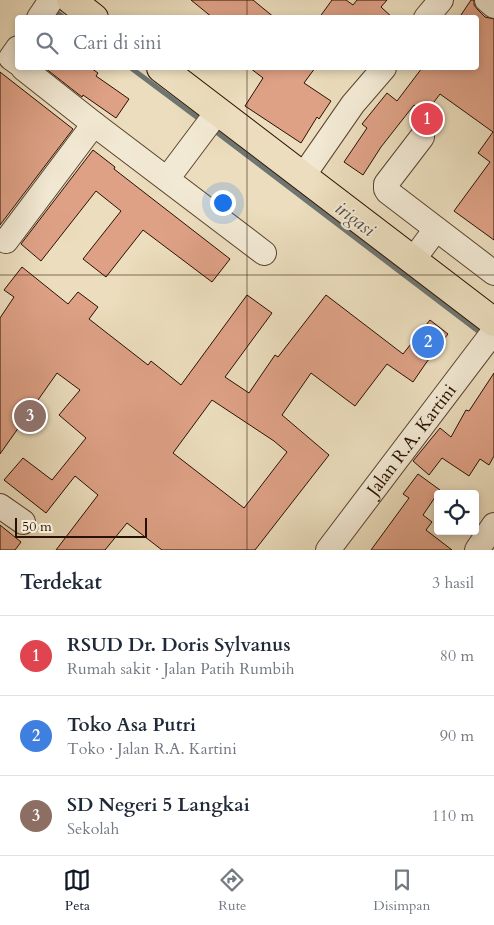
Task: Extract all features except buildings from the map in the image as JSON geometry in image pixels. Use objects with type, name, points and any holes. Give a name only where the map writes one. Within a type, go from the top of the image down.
[{"type":"main road","points":[[71,0],[90,15]]},
{"type":"main road","points":[[163,70],[494,322]]},
{"type":"street","points":[[41,15],[51,0]]},
{"type":"street","points":[[428,15],[441,0]]},
{"type":"street","points":[[487,0],[494,6]]},
{"type":"street","points":[[30,70],[94,124],[264,253]]},
{"type":"street","points":[[303,176],[353,104],[382,70]]},
{"type":"street","points":[[167,179],[218,111]]},
{"type":"street","points":[[6,241],[94,124]]},
{"type":"street","points":[[422,137],[386,184],[388,192],[494,273]]},
{"type":"street","points":[[413,260],[436,229]]},
{"type":"street","name":"Jalan R.A. Kartini","points":[[328,550],[494,331]]},
{"type":"street","points":[[0,506],[23,522]]},
{"type":"street","points":[[477,550],[494,525]]},
{"type":"waterway","name":"irigasi","points":[[54,10],[60,15]]},
{"type":"waterway","name":"irigasi","points":[[134,70],[202,121]]},
{"type":"waterway","name":"irigasi","points":[[211,128],[482,334]]},
{"type":"place","name":"RSUD Dr. Doris Sylvanus","points":[[427,119]]},
{"type":"place","name":"Toko Asa Putri","points":[[428,342]]},
{"type":"place","name":"SD Negeri 5 Langkai","points":[[30,416]]}]
